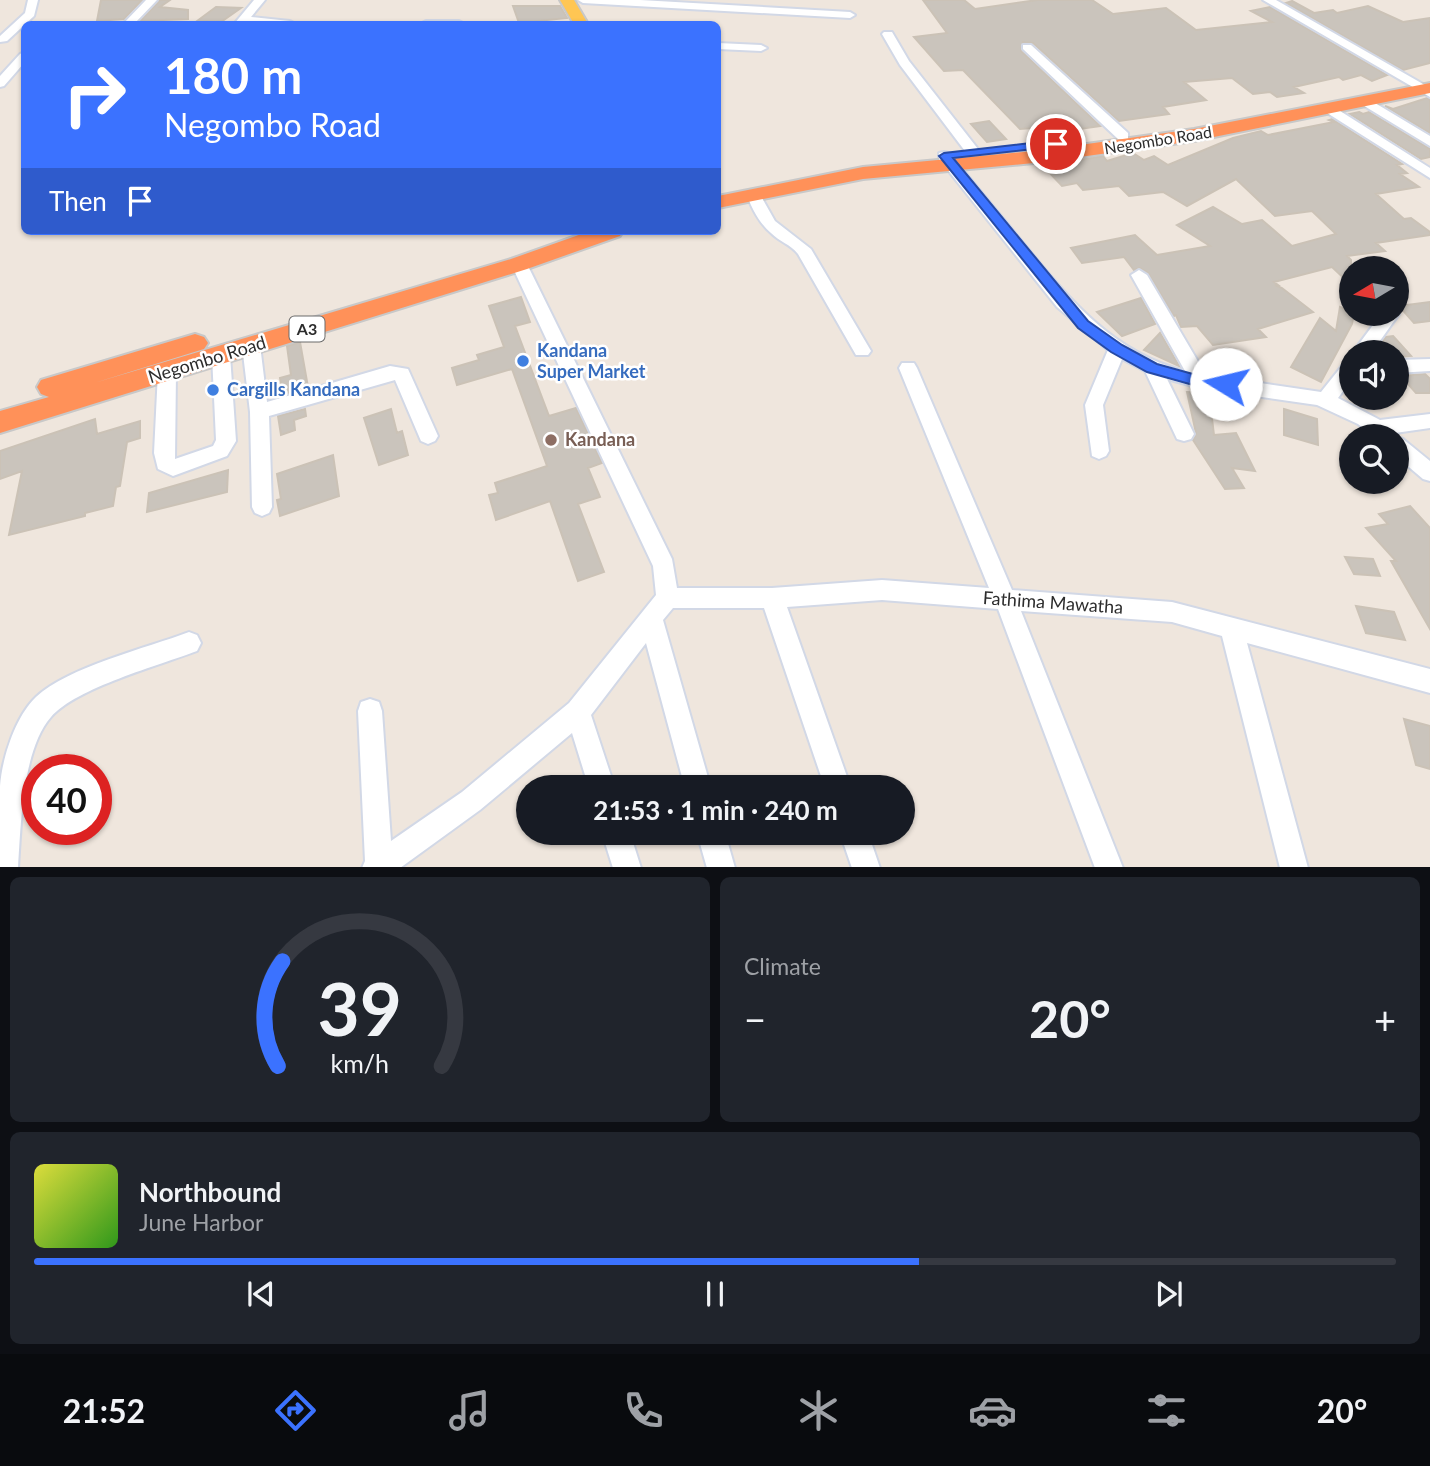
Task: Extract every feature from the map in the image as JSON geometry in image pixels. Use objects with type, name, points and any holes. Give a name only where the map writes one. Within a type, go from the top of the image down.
[{"type":"highway","name":"Negombo Road","points":[[721,201],[863,173],[948,161],[1132,145],[1365,101],[1424,86]]},
{"type":"highway","name":"Negombo Road","points":[[721,190],[856,164],[948,161],[973,152],[1123,136],[1424,86]]},
{"type":"highway","name":"Negombo Road","points":[[0,402],[559,235]]},
{"type":"highway","name":"Negombo Road","points":[[0,422],[519,264],[601,235]]},
{"type":"main road","points":[[567,0],[579,21]]},
{"type":"street","points":[[23,21],[30,14],[33,0]]},
{"type":"street","points":[[131,21],[152,0]]},
{"type":"street","points":[[242,21],[260,0]]},
{"type":"street","points":[[583,0],[850,15]]},
{"type":"street","points":[[1268,0],[1424,86]]},
{"type":"street","points":[[2,41],[21,23]]},
{"type":"street","points":[[888,34],[904,62],[973,152]]},
{"type":"street","points":[[2,41],[21,39]]},
{"type":"street","points":[[721,46],[761,48]]},
{"type":"street","points":[[1027,47],[1123,136]]},
{"type":"street","points":[[0,83],[21,59]]},
{"type":"street","points":[[1365,101],[1430,142]]},
{"type":"street","points":[[1329,108],[1430,174]]},
{"type":"street","points":[[948,161],[1063,303],[1083,324],[1116,349],[1153,368],[1200,381],[1305,393],[1339,402]]},
{"type":"street","points":[[753,194],[768,223],[780,234],[795,239],[805,252],[862,351]]},
{"type":"street","points":[[519,264],[664,566],[659,608],[695,775]]},
{"type":"street","points":[[1139,275],[1200,381]]},
{"type":"street","points":[[251,345],[259,412],[262,507]]},
{"type":"street","points":[[1099,451],[1094,405],[1116,349]]},
{"type":"street","points":[[167,372],[164,453],[165,463],[173,468],[220,452],[226,441],[221,355]]},
{"type":"street","points":[[1409,366],[1430,365]]},
{"type":"street","points":[[908,368],[1005,599],[1109,867]]},
{"type":"street","points":[[1153,368],[1184,435]]},
{"type":"street","points":[[259,412],[390,373],[402,374],[428,436]]},
{"type":"street","points":[[1326,400],[1339,383]]},
{"type":"street","points":[[1362,410],[1375,424]]},
{"type":"street","points":[[1409,426],[1430,421]]},
{"type":"street","points":[[1409,455],[1430,473]]},
{"type":"street","name":"Fathima Mawatha","points":[[659,608],[882,590],[1172,612],[1430,681]]},
{"type":"street","points":[[772,598],[833,775]]},
{"type":"street","points":[[377,866],[471,801],[578,712],[659,608]]},
{"type":"street","points":[[1231,627],[1294,867]]},
{"type":"street","points":[[4,867],[8,812],[26,737],[43,707],[64,692],[189,643]]},
{"type":"street","points":[[370,711],[377,866]]},
{"type":"street","points":[[578,712],[598,775]]},
{"type":"street","points":[[620,845],[627,867]]},
{"type":"street","points":[[715,845],[721,867]]},
{"type":"street","points":[[858,845],[866,867]]},
{"type":"building","points":[[101,0],[142,0],[124,19],[97,21]]},
{"type":"building","points":[[160,0],[170,0],[160,7],[188,10],[188,19],[140,21]]},
{"type":"building","points":[[923,0],[964,0],[975,9],[1037,0],[1092,0],[1113,14],[1166,8],[1196,30],[1272,22],[1251,11],[1270,7],[1387,75],[1372,81],[1361,75],[1343,80],[1339,77],[1294,87],[1304,93],[1277,97],[1270,92],[1253,94],[1232,78],[1184,82],[1206,100],[1163,107],[1169,114],[1119,121],[1033,43],[1023,42],[1021,51],[1100,126],[1052,133],[1046,127],[1020,129],[963,70],[944,71],[914,37],[947,33]]},
{"type":"building","points":[[1292,1],[1314,13],[1333,10],[1337,13],[1368,6],[1403,22],[1430,18],[1430,63],[1403,70],[1286,3]]},
{"type":"building","points":[[513,6],[560,6],[567,18],[538,21],[518,21]]},
{"type":"building","points":[[216,7],[241,8],[222,21],[197,21]]},
{"type":"building","points":[[1427,98],[1430,100],[1430,133],[1385,106],[1393,109]]},
{"type":"building","points":[[1369,112],[1430,149],[1430,157],[1421,159],[1350,114]]},
{"type":"building","points":[[1332,119],[1402,164],[1397,165],[1407,173],[1400,174],[1419,187],[1376,194],[1404,219],[1411,218],[1430,232],[1430,235],[1376,243],[1385,251],[1339,256],[1339,274],[1332,267],[1274,282],[1313,312],[1258,329],[1266,337],[1213,345],[1197,326],[1181,327],[1148,273],[1140,268],[1134,270],[1124,257],[1082,263],[1071,248],[1135,235],[1157,255],[1210,246],[1177,225],[1213,207],[1242,224],[1262,220],[1292,246],[1336,234],[1312,211],[1275,216],[1236,179],[1187,206],[1163,192],[1129,196],[1119,186],[1083,190],[1077,183],[1062,186],[1043,166],[1103,156],[1107,161],[1133,153],[1144,160],[1154,156],[1168,165],[1233,138],[1261,131],[1268,135],[1334,122],[1329,120]]},
{"type":"building","points":[[989,121],[1006,139],[987,142],[971,124]]},
{"type":"building","points":[[521,297],[530,322],[515,326],[549,416],[576,408],[602,463],[588,468],[600,497],[578,504],[604,572],[578,581],[550,501],[496,520],[489,495],[498,493],[495,483],[547,466],[512,369],[457,385],[452,368],[479,360],[477,355],[504,347],[489,306]]},
{"type":"building","points":[[1141,298],[1155,324],[1122,336],[1097,312]]},
{"type":"building","points":[[1430,302],[1430,321],[1414,323],[1409,317],[1409,305]]},
{"type":"building","points":[[1339,313],[1339,326],[1351,326],[1343,340],[1339,340],[1339,348],[1321,382],[1291,367],[1320,318],[1336,331]]},
{"type":"building","points":[[1160,333],[1179,366],[1144,350]]},
{"type":"building","points":[[1393,336],[1397,340],[1384,340]]},
{"type":"building","points":[[300,342],[308,387],[276,397],[275,390],[282,388],[280,378],[291,375],[287,346]]},
{"type":"building","points":[[1425,374],[1430,379],[1430,393],[1416,393],[1409,385],[1409,375]]},
{"type":"building","points":[[1187,392],[1209,394],[1214,435],[1236,433],[1255,471],[1232,468],[1244,488],[1225,489],[1193,440],[1196,433]]},
{"type":"building","points":[[305,409],[306,416],[294,420],[295,430],[281,435],[278,416]]},
{"type":"building","points":[[391,409],[397,433],[402,431],[408,455],[379,465],[364,418]]},
{"type":"building","points":[[1284,409],[1317,419],[1318,445],[1284,435]]},
{"type":"building","points":[[95,419],[97,434],[140,421],[140,438],[127,442],[120,486],[116,487],[113,506],[85,513],[85,516],[9,535],[22,471],[0,479],[0,451]]},
{"type":"building","points":[[333,455],[339,496],[280,516],[277,500],[281,499],[277,474]]},
{"type":"building","points":[[228,470],[227,492],[147,512],[149,493]]},
{"type":"building","points":[[1410,506],[1430,528],[1430,629],[1391,561],[1396,561],[1366,528],[1388,524],[1379,514]]},
{"type":"building","points":[[1345,557],[1373,559],[1380,576],[1354,574]]},
{"type":"building","points":[[1356,606],[1394,612],[1405,640],[1366,633]]},
{"type":"building","points":[[1404,719],[1430,726],[1430,769],[1416,765]]},
{"type":"place","name":"Kandana Super Market","points":[[523,361]]},
{"type":"place","name":"Cargills Kandana","points":[[213,390]]},
{"type":"place","name":"Kandana","points":[[551,440]]},
{"type":"route","points":[[1056,144],[944,156],[1083,324],[1116,349],[1153,368],[1200,381],[1226,384]]}]
